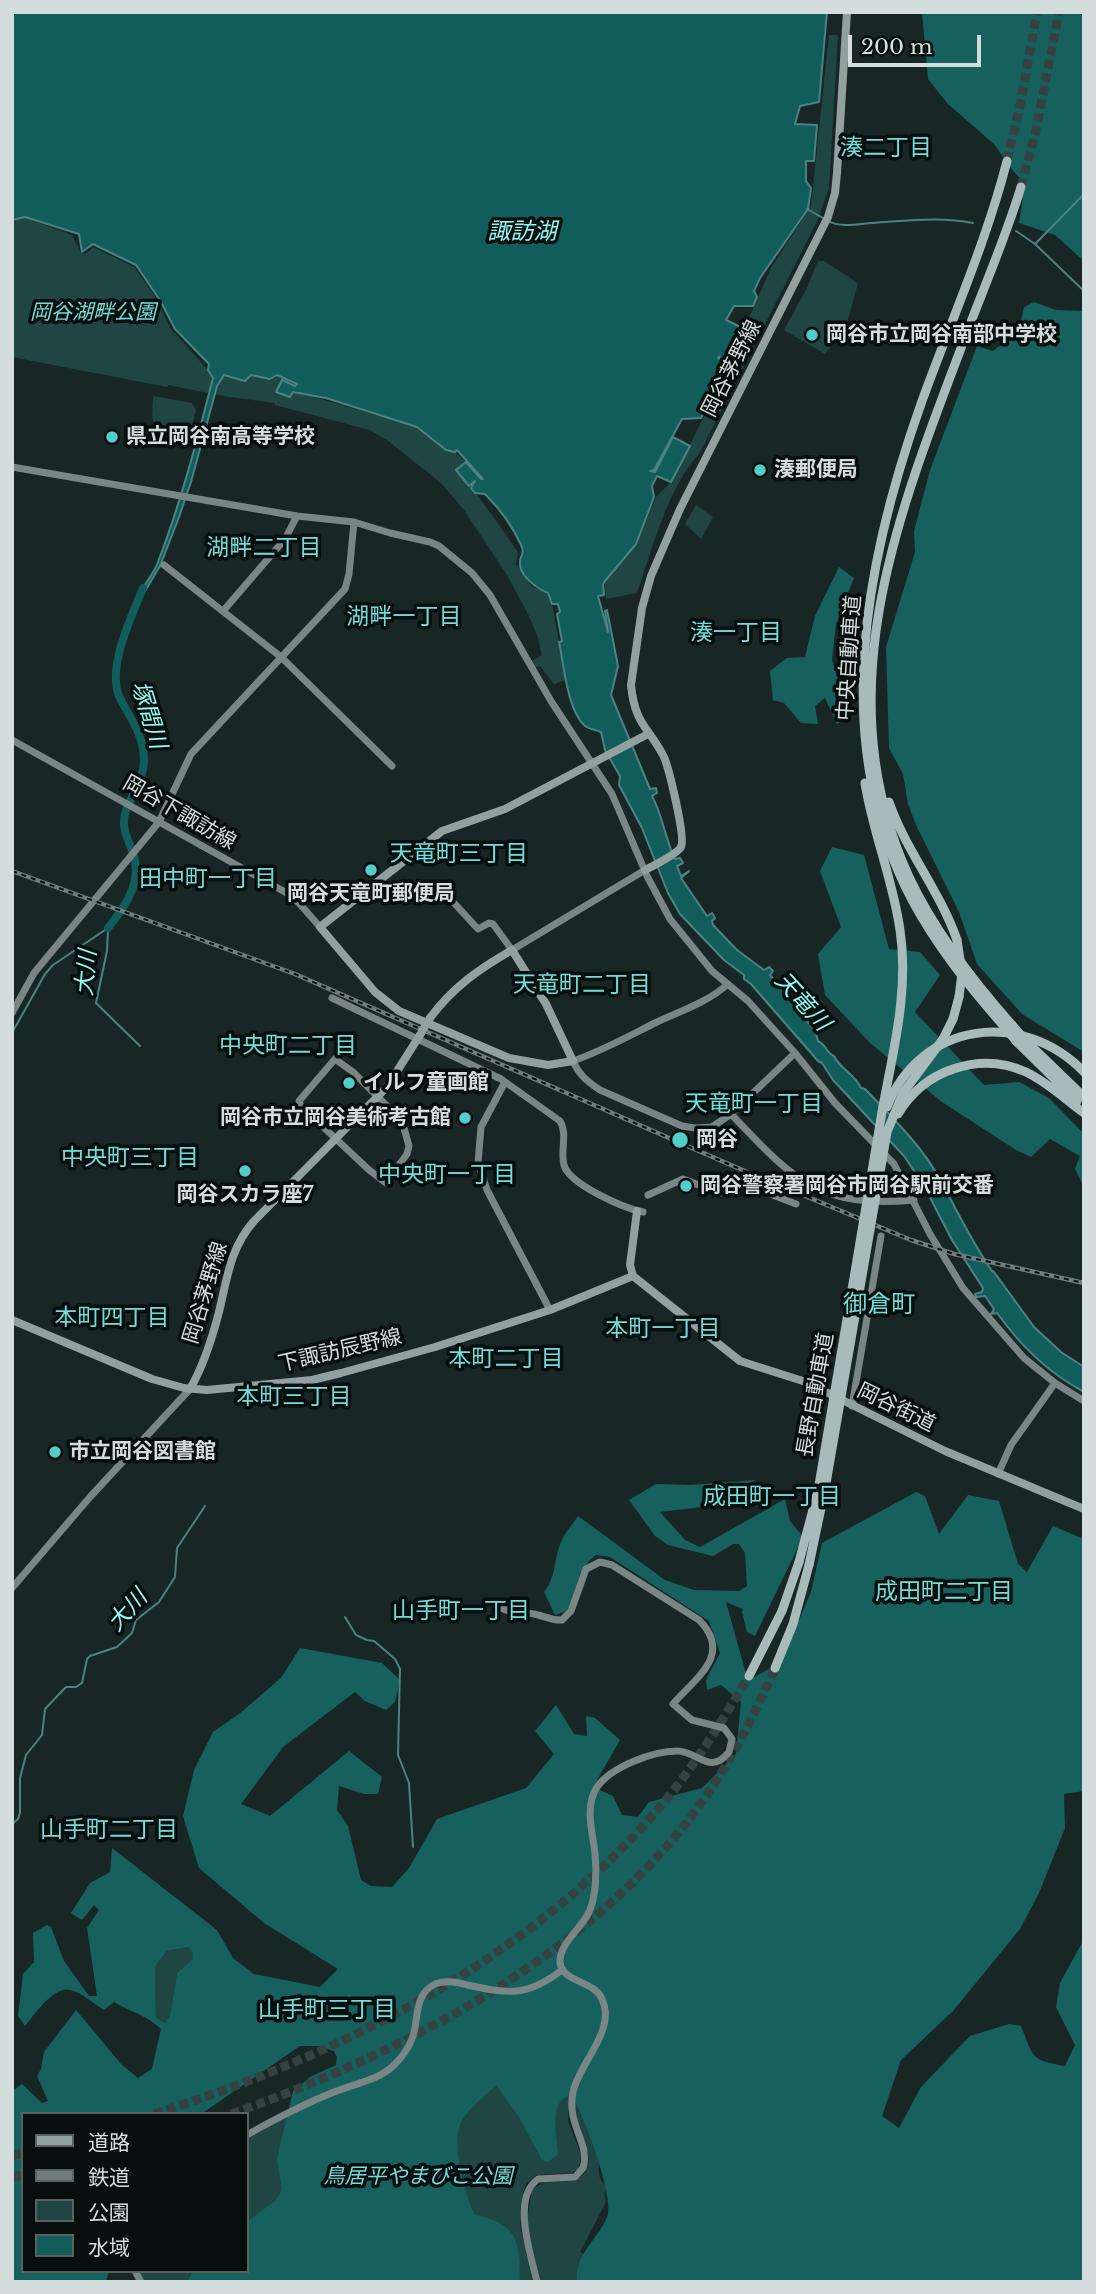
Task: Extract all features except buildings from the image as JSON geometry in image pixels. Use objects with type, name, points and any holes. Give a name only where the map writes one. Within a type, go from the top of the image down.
[{"type":"highway","name":"中央自動車道","points":[[1007,161],[993,210],[922,402],[890,506],[871,594],[862,718],[866,762],[879,820],[894,860],[921,916],[958,971],[1007,1024]]},
{"type":"highway","name":"中央自動車道","points":[[1021,187],[933,424],[892,552],[878,613],[870,685],[872,739],[883,800],[901,858],[929,914],[965,969],[1007,1024],[1084,1107]]},
{"type":"highway","points":[[892,552],[874,665],[873,716],[877,760],[898,825],[947,915],[957,940],[962,973],[959,997],[953,1019],[942,1042]]},
{"type":"highway","points":[[871,594],[861,646],[858,716],[865,784],[900,928],[903,976],[879,1153]]},
{"type":"highway","points":[[879,1153],[886,1109],[895,1090],[914,1064],[942,1042],[976,1034],[1015,1032],[1054,1046],[1084,1072]]},
{"type":"highway","name":"中央自動車道","points":[[1021,1041],[1084,1097]]},
{"type":"highway","points":[[879,1153],[904,1103],[933,1078],[961,1066],[983,1063],[1006,1066],[1027,1073],[1084,1113]]},
{"type":"highway","name":"長野自動車道","points":[[750,1676],[782,1611],[799,1563],[817,1491],[879,1153]]},
{"type":"highway","name":"長野自動車道","points":[[775,1668],[793,1624],[810,1565],[825,1489],[879,1153]]},
{"type":"main road","name":"岡谷茅野線","points":[[647,869],[680,848],[683,839],[664,758],[645,736],[637,717],[631,685],[646,589],[680,509],[828,217],[837,173],[847,12]]},
{"type":"main road","points":[[512,950],[546,1003],[573,1061],[548,1065],[509,1058],[399,1011],[375,992],[320,927],[442,831],[505,809],[645,736]]},
{"type":"main road","name":"岡谷茅野線","points":[[190,1389],[205,1360],[230,1262],[240,1240],[254,1221],[284,1194],[393,1080],[442,1002],[466,979],[512,950]]},
{"type":"main road","points":[[634,1276],[640,1212]]},
{"type":"main road","name":"下諏訪辰野線","points":[[12,1320],[127,1370],[190,1389],[207,1390],[312,1380],[435,1347],[550,1310],[634,1276]]},
{"type":"main road","name":"岡谷街道","points":[[634,1276],[740,1361],[752,1367],[794,1378],[933,1446],[1084,1509]]},
{"type":"street","points":[[12,467],[297,516],[354,522],[439,545],[472,573],[490,595],[551,701],[595,762],[670,919],[712,971],[747,1001],[835,1103],[887,1155],[963,1288],[1024,1358],[1055,1383],[1084,1401]]},
{"type":"street","points":[[224,610],[280,545],[297,516]]},
{"type":"street","points":[[12,1013],[34,973],[159,822],[191,754],[345,589],[354,522]]},
{"type":"street","points":[[164,565],[281,657],[392,766]]},
{"type":"street","name":"岡谷下諏訪線","points":[[12,740],[285,892],[299,903],[320,927]]},
{"type":"street","points":[[443,891],[478,929],[489,923],[493,924],[512,950],[647,869]]},
{"type":"street","points":[[728,984],[720,992],[694,1005],[592,1055],[573,1061],[581,1076],[600,1090],[682,1126],[712,1127],[731,1114],[794,1053]]},
{"type":"street","points":[[332,998],[418,1037],[505,1082],[560,1121],[564,1128],[563,1162],[578,1184],[640,1212]]},
{"type":"street","points":[[335,1059],[343,1063],[402,1121],[409,1146],[407,1154],[386,1183],[335,1138],[299,1101],[335,1059]]},
{"type":"street","points":[[505,1082],[481,1127],[478,1163],[487,1190],[550,1310]]},
{"type":"street","points":[[731,1114],[780,1165],[814,1188],[845,1199],[891,1202],[914,1200]]},
{"type":"street","points":[[648,1195],[683,1178],[720,1193],[742,1187],[752,1188],[796,1204]]},
{"type":"street","points":[[852,1406],[881,1236]]},
{"type":"street","points":[[998,1474],[1011,1445],[1055,1383]]},
{"type":"street","points":[[12,1588],[89,1497],[190,1389]]},
{"type":"street","points":[[497,1606],[517,1614],[537,1614],[562,1620],[572,1611],[586,1569],[600,1562],[612,1565],[699,1620],[707,1628],[712,1643],[710,1660],[702,1676],[673,1704],[692,1720],[724,1728],[732,1739],[729,1752],[719,1761],[709,1763],[685,1751],[672,1751],[621,1767],[597,1787],[590,1808],[596,1857],[592,1900],[589,1912],[562,1952],[560,1962],[562,1970],[568,1976],[597,1991],[603,1999],[604,2018],[602,2032],[575,2081],[570,2105],[572,2119],[584,2150],[583,2168],[575,2177],[538,2179],[528,2191],[524,2224],[537,2282]]},
{"type":"street","points":[[248,2134],[307,2103],[375,2078],[389,2070],[401,2058],[410,2042],[420,1999],[425,1991],[437,1984],[459,1983],[514,1993],[537,1987],[562,1970]]},
{"type":"green space","points":[[922,12],[1084,12],[1084,261],[1055,235],[1019,223],[1025,183],[994,144],[948,104],[928,79]]},
{"type":"green space","points":[[829,35],[838,35],[829,188],[818,219],[700,453],[670,500],[637,593],[606,599],[605,581],[636,544],[656,497],[671,482],[715,395],[771,268],[811,206]]},
{"type":"green space","name":"岡谷湖畔公園","points":[[20,216],[72,235],[81,253],[85,254],[93,247],[134,267],[154,295],[171,329],[208,370],[245,381],[251,375],[283,377],[276,392],[291,397],[293,391],[417,427],[446,450],[455,452],[466,462],[456,470],[518,552],[516,564],[532,587],[546,592],[552,604],[566,680],[554,684],[540,666],[535,667],[532,661],[542,655],[528,614],[507,575],[464,510],[441,483],[387,440],[370,430],[275,403],[168,385],[167,387],[12,357],[12,220]]},
{"type":"green space","points":[[818,261],[824,261],[858,283],[846,327],[825,354],[784,330]]},
{"type":"green space","points":[[1034,302],[1056,310],[1084,311],[1084,1052],[1022,1014],[977,964],[959,912],[916,825],[908,804],[903,774],[889,748],[886,647],[915,552],[914,531],[930,470],[977,346],[993,351],[1019,330],[1024,307]]},
{"type":"green space","points":[[153,396],[192,403],[196,410],[186,447],[169,442],[157,434],[152,417]]},
{"type":"green space","points":[[696,505],[713,517],[701,539],[685,524]]},
{"type":"green space","points":[[839,567],[854,578],[836,624],[832,660],[850,717],[837,724],[825,698],[815,706],[818,724],[801,723],[784,703],[773,700],[770,671],[787,658],[805,657],[815,616]]},
{"type":"green space","points":[[832,847],[864,855],[889,949],[920,952],[940,975],[915,1012],[984,1085],[1019,1082],[1049,1098],[1084,1134],[1084,1187],[1075,1169],[1080,1156],[1050,1139],[1031,1157],[1016,1150],[942,1102],[870,1043],[825,995],[818,954],[841,927],[820,871]]},
{"type":"green space","points":[[756,1480],[710,1506],[660,1512],[685,1540],[700,1547],[785,1499],[790,1521],[803,1537],[755,1636],[747,1632],[743,1609],[726,1602],[746,1674],[753,1678],[772,1667],[778,1669],[811,1592],[822,1543],[916,1492],[925,1496],[939,1534],[968,1495],[999,1501],[1018,1564],[1027,1572],[1053,1526],[1084,1539],[1084,1791],[1064,1794],[1065,1828],[1039,1893],[1020,1929],[953,2011],[901,2060],[882,2116],[899,2128],[921,2087],[970,2036],[1009,2024],[1021,2026],[1031,2051],[1039,2059],[1065,2066],[1075,2045],[1056,2007],[1060,1983],[1084,1939],[1084,2282],[577,2282],[580,2262],[608,2214],[602,2172],[583,2118],[571,2095],[564,2098],[559,2104],[555,2120],[558,2154],[548,2162],[542,2160],[519,2117],[496,2085],[463,2119],[458,2134],[459,2158],[467,2196],[475,2215],[500,2224],[514,2236],[519,2256],[520,2282],[187,2282],[192,2273],[248,2273],[248,2221],[276,2200],[282,2190],[277,2159],[293,2091],[310,2077],[336,2065],[337,2057],[334,2051],[318,2046],[300,2046],[204,2112],[21,2112],[21,2273],[108,2273],[106,2282],[12,2282],[12,2091],[22,2084],[42,2103],[48,2101],[37,2076],[44,2052],[76,2010],[121,2064],[138,2078],[152,2069],[161,2029],[114,2002],[104,2010],[79,1994],[65,1990],[51,1996],[25,2026],[18,2016],[23,1974],[34,1962],[33,1933],[47,1925],[51,1927],[64,1961],[89,1996],[97,1996],[87,1928],[99,1910],[94,1905],[82,1920],[71,1913],[90,1883],[110,1872],[112,1848],[217,1930],[233,1958],[254,1974],[320,1987],[338,1969],[264,1923],[199,1868],[183,1816],[194,1770],[213,1732],[281,1678],[300,1648],[382,1663],[400,1680],[395,1702],[386,1710],[365,1701],[355,1692],[283,1747],[241,1804],[270,1816],[349,1751],[382,1777],[378,1794],[364,1794],[339,1786],[337,1810],[348,1826],[361,1880],[371,1886],[392,1887],[409,1868],[437,1819],[526,1788],[554,1754],[535,1731],[556,1705],[574,1734],[587,1736],[586,1716],[595,1718],[620,1740],[593,1787],[613,1796],[622,1815],[638,1817],[649,1802],[702,1788],[736,1754],[741,1702],[721,1685],[707,1690],[706,1680],[720,1653],[709,1621],[610,1557],[596,1555],[585,1567],[567,1611],[555,1615],[544,1592],[551,1580],[562,1540],[578,1516],[665,1580],[694,1590],[739,1591],[747,1586],[745,1553],[739,1544],[733,1544],[713,1556],[668,1545],[655,1536],[629,1500],[656,1484],[690,1485]],"holes":[[[188,1947],[192,1951],[193,1959],[177,1973],[170,2015],[165,2023],[156,2018],[155,1966],[167,1951]]]},
{"type":"green space","points":[[188,1947],[192,1950],[194,1959],[177,1973],[170,2015],[165,2023],[156,2018],[155,1965],[167,1951]]},
{"type":"green space","name":"鳥居平やまびこ公園","points":[[390,2073],[569,2090],[568,2121],[581,2155],[579,2168],[572,2173],[536,2175],[526,2184],[523,2192],[520,2224],[533,2282],[143,2282],[139,2273],[248,2273],[248,2138],[303,2108]]},
{"type":"green space","name":"鳥居平やまびこ公園","points":[[575,2095],[596,2140],[601,2180],[609,2188],[604,2193],[606,2202],[580,2252],[619,2273],[626,2282],[539,2282],[526,2227],[532,2190],[538,2185],[578,2178],[584,2173],[589,2160],[576,2121]]},
{"type":"water","name":"諏訪湖","points":[[12,12],[827,12],[819,102],[800,106],[795,124],[817,125],[814,161],[806,161],[806,181],[811,188],[808,209],[760,278],[754,291],[757,297],[753,306],[734,306],[726,320],[745,329],[729,362],[718,358],[726,363],[709,391],[712,397],[701,418],[682,419],[654,470],[650,471],[655,472],[673,437],[690,446],[671,482],[657,476],[652,486],[654,497],[636,544],[603,584],[604,595],[598,596],[608,632],[607,610],[618,666],[611,695],[650,789],[656,788],[657,793],[652,796],[675,859],[680,858],[683,863],[677,866],[681,876],[689,871],[681,878],[707,916],[712,913],[715,918],[713,925],[737,950],[764,970],[769,967],[773,971],[770,975],[815,1031],[818,1041],[916,1144],[934,1168],[971,1238],[992,1271],[1034,1327],[1061,1352],[1084,1367],[1084,1392],[1058,1376],[1036,1357],[997,1313],[991,1314],[994,1309],[985,1296],[976,1297],[975,1294],[982,1292],[983,1288],[904,1156],[833,1080],[822,1063],[744,979],[744,975],[724,960],[680,914],[668,893],[642,828],[619,785],[620,776],[605,750],[601,732],[585,726],[574,709],[559,642],[562,641],[558,604],[552,604],[548,593],[525,576],[520,566],[523,550],[518,538],[490,499],[485,494],[475,493],[471,488],[475,481],[469,486],[456,470],[466,462],[483,479],[457,450],[446,450],[417,427],[326,398],[293,392],[290,397],[276,392],[282,380],[295,386],[297,384],[277,375],[270,379],[251,375],[245,381],[224,375],[217,386],[179,517],[160,566],[141,598],[174,517],[213,378],[208,370],[209,364],[175,329],[136,265],[93,244],[82,252],[79,234],[25,217],[12,220]]},
{"type":"waterway","points":[[1036,243],[1084,194]]},
{"type":"waterway","points":[[807,209],[823,218]]},
{"type":"waterway","points":[[828,221],[844,225],[935,219],[973,223]]},
{"type":"waterway","points":[[1016,231],[1035,244],[1084,291]]},
{"type":"waterway","name":"塚間川","points":[[108,928],[133,889],[136,871],[124,817],[141,777],[144,760],[139,734],[119,696],[116,670],[122,641],[143,588]]},
{"type":"waterway","name":"塚間川","points":[[12,1033],[45,974],[53,965],[108,928]]},
{"type":"waterway","name":"大川","points":[[108,929],[107,951],[96,1003],[140,1046]]},
{"type":"waterway","name":"大川","points":[[12,1824],[20,1813],[20,1778],[26,1755],[42,1735],[45,1709],[66,1687],[76,1687],[82,1683],[90,1656],[117,1647],[132,1633],[136,1620],[159,1602],[175,1577],[177,1548],[205,1506]]},
{"type":"waterway","points":[[345,1617],[356,1635],[374,1641],[395,1659],[400,1669],[398,1755],[409,1783],[413,1847]]},
{"type":"tunnel","points":[[1007,161],[1037,12]]},
{"type":"tunnel","points":[[1021,187],[1036,130],[1059,12]]},
{"type":"tunnel","points":[[236,2112],[293,2091],[417,2034],[534,1964],[588,1923],[637,1878],[682,1828],[710,1790],[756,1710],[775,1668]]},
{"type":"tunnel","points":[[160,2112],[225,2090],[363,2031],[492,1956],[552,1911],[608,1862],[660,1807],[696,1760],[749,1676]]},
{"type":"tunnel","points":[[12,2156],[21,2154]]},
{"type":"tunnel","points":[[12,2177],[21,2175]]},
{"type":"railway","points":[[12,871],[295,974],[733,1166],[911,1240],[954,1254],[1084,1283]]},
{"type":"place","name":"岡谷市立岡谷南部中学校","points":[[812,335]]},
{"type":"place","name":"県立岡谷南高等学校","points":[[112,437]]},
{"type":"place","name":"湊郵便局","points":[[760,470]]},
{"type":"place","name":"岡谷天竜町郵便局","points":[[371,870]]},
{"type":"place","name":"イルフ童画館","points":[[349,1083]]},
{"type":"place","name":"岡谷市立岡谷美術考古館","points":[[465,1118]]},
{"type":"place","name":"岡谷","points":[[680,1140]]},
{"type":"place","name":"岡谷スカラ座7","points":[[245,1171]]},
{"type":"place","name":"岡谷警察署岡谷市岡谷駅前交番","points":[[686,1186]]},
{"type":"place","name":"市立岡谷図書館","points":[[55,1452]]},
{"type":"district","name":"湊二丁目","points":[[886,149]]},
{"type":"district","name":"湖畔二丁目","points":[[264,549]]},
{"type":"district","name":"湖畔一丁目","points":[[404,618]]},
{"type":"district","name":"湊一丁目","points":[[736,634]]},
{"type":"district","name":"天竜町三丁目","points":[[459,855]]},
{"type":"district","name":"田中町一丁目","points":[[208,880]]},
{"type":"district","name":"天竜町二丁目","points":[[582,986]]},
{"type":"district","name":"中央町二丁目","points":[[288,1047]]},
{"type":"district","name":"天竜町一丁目","points":[[754,1105]]},
{"type":"district","name":"中央町三丁目","points":[[130,1159]]},
{"type":"district","name":"中央町一丁目","points":[[447,1176]]},
{"type":"district","name":"御倉町","points":[[879,1305]]},
{"type":"district","name":"本町四丁目","points":[[112,1319]]},
{"type":"district","name":"本町一丁目","points":[[663,1330]]},
{"type":"district","name":"本町二丁目","points":[[506,1360]]},
{"type":"district","name":"本町三丁目","points":[[294,1398]]},
{"type":"district","name":"成田町一丁目","points":[[772,1498]]},
{"type":"district","name":"成田町二丁目","points":[[944,1593]]},
{"type":"district","name":"山手町一丁目","points":[[461,1612]]},
{"type":"district","name":"山手町二丁目","points":[[109,1831]]},
{"type":"district","name":"山手町三丁目","points":[[327,2011]]},
{"type":"water label","name":"天竜川","points":[[802,1002]]}]
